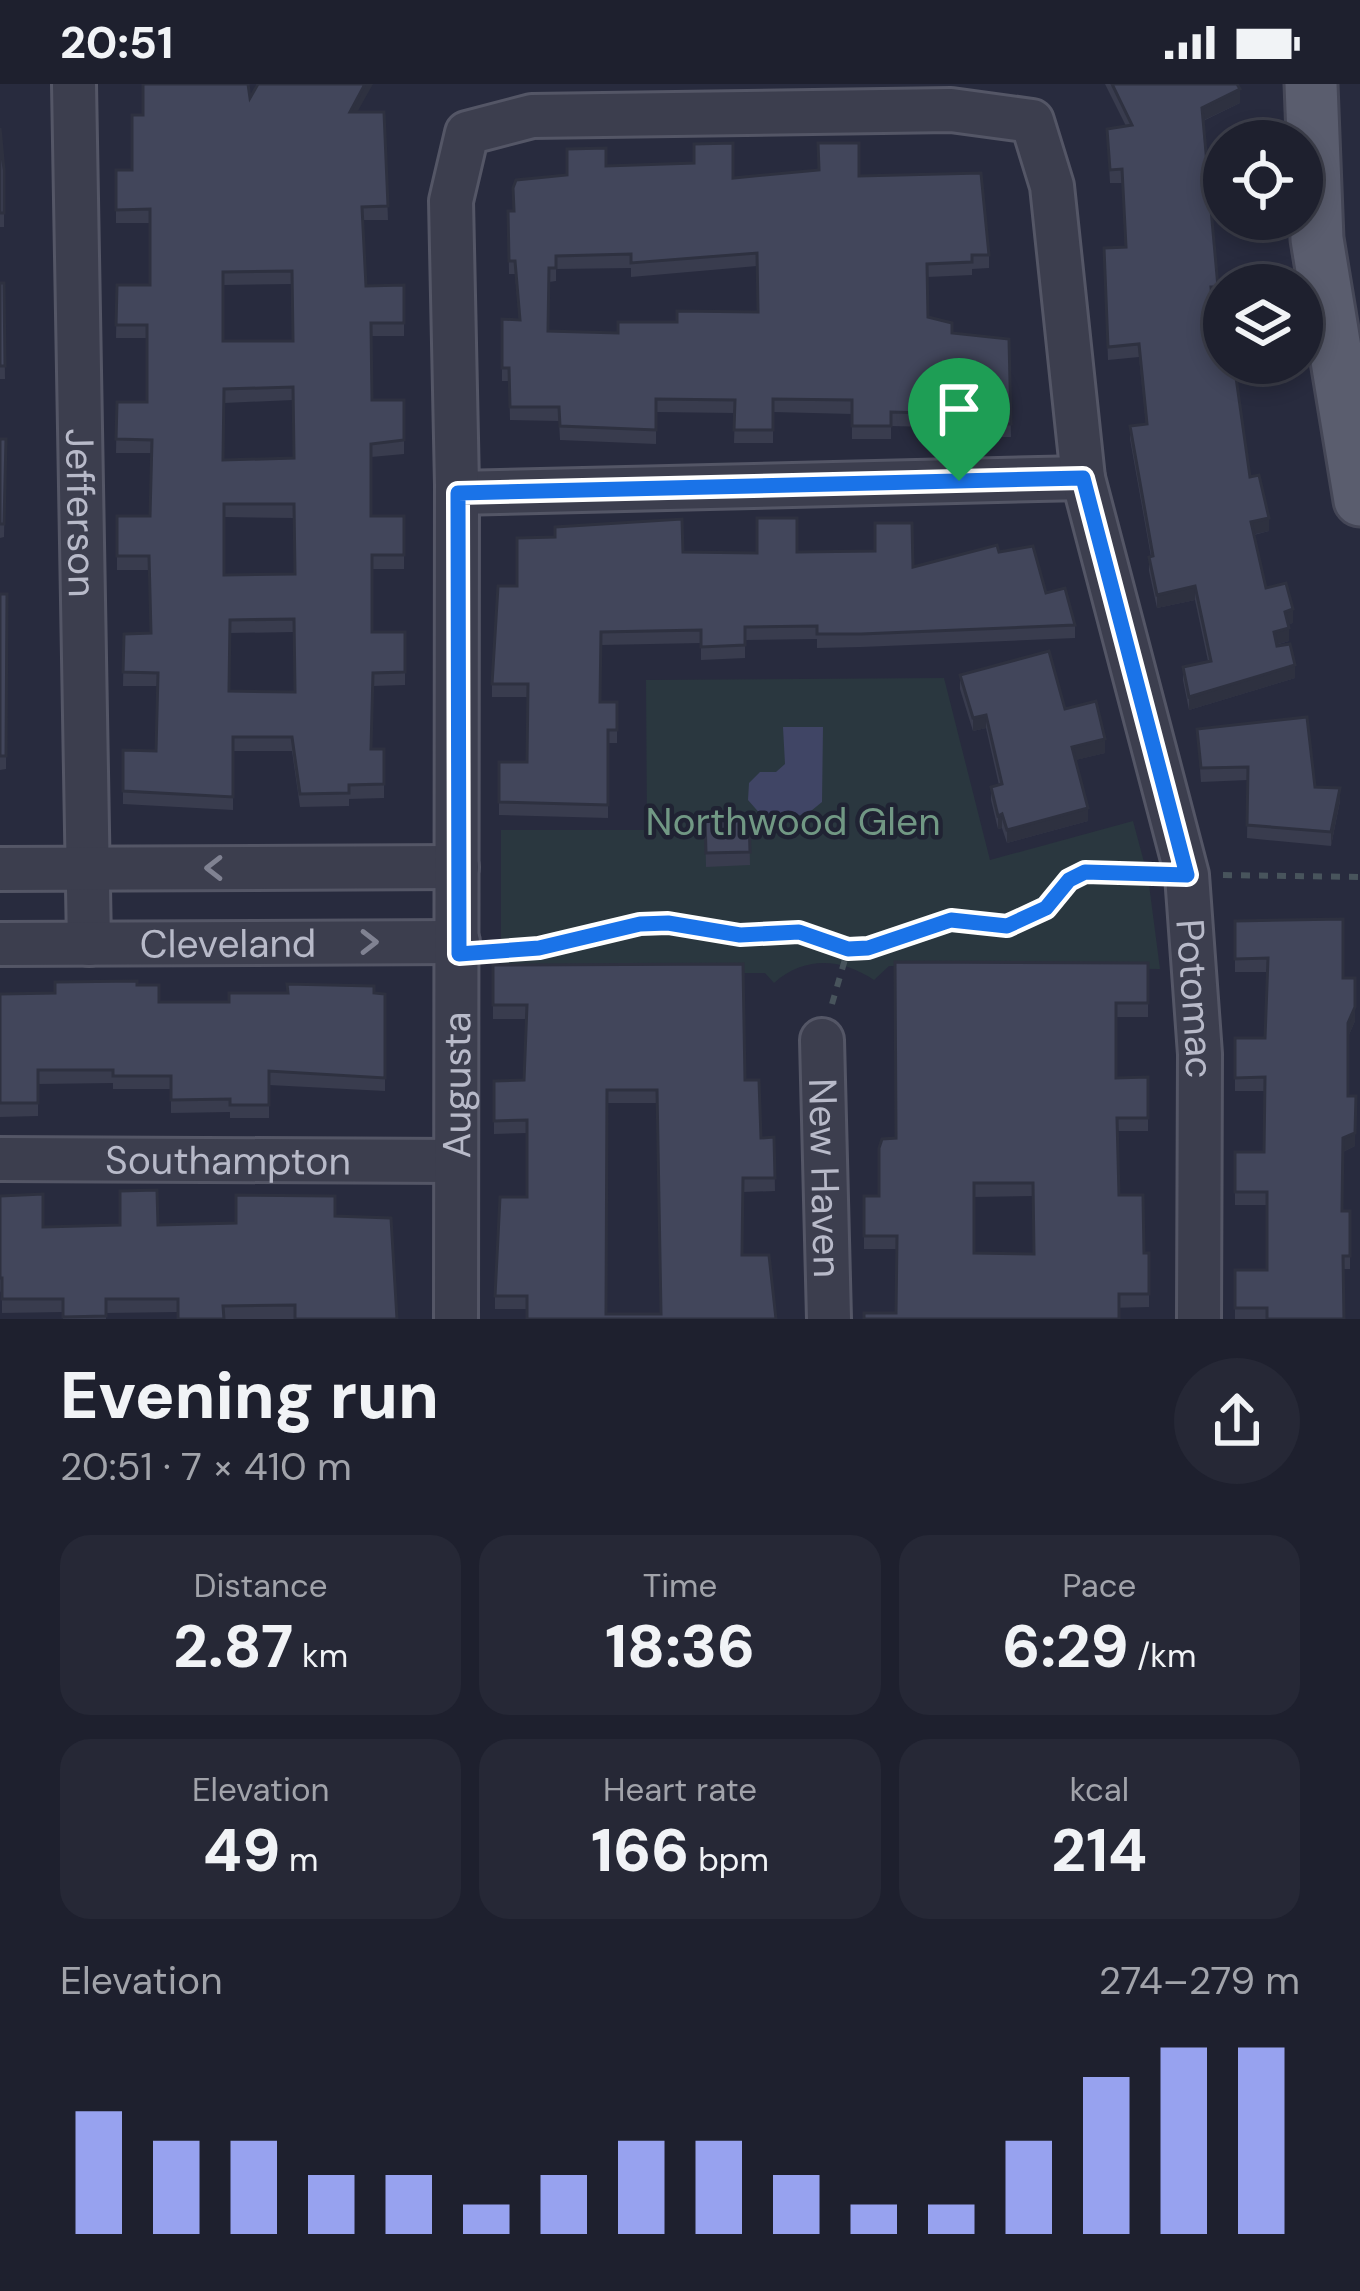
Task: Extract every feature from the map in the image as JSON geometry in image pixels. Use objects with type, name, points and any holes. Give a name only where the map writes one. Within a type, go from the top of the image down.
[{"type":"main road","points":[[1311,84],[1318,239],[1360,500]]},
{"type":"street","name":"Jefferson","points":[[74,84],[89,944]]},
{"type":"street","name":"Potomac","points":[[712,99],[950,110],[1032,121],[1052,186],[1083,478],[1187,875],[1200,1054],[1199,1319]]},
{"type":"street","name":"Augusta","points":[[456,1319],[458,493],[452,201],[467,133],[532,116],[712,99]]},
{"type":"street","points":[[458,493],[1083,478]]},
{"type":"street","name":"Cleveland","points":[[0,868],[458,868]]},
{"type":"street","name":"Cleveland","points":[[0,944],[459,948]]},
{"type":"street","name":"New Haven","points":[[822,1040],[829,1319]]},
{"type":"street","name":"Southampton","points":[[0,1160],[455,1161]]},
{"type":"path","points":[[459,948],[539,948],[640,924],[668,923],[740,935],[799,932],[848,949],[951,920],[1007,926],[1046,908],[1069,880],[1085,872],[1360,878]]},
{"type":"path","points":[[822,1040],[848,949]]},
{"type":"green space","name":"Northwood Glen","points":[[944,678],[990,860],[1133,821],[1148,877],[1160,969],[889,966],[874,980],[848,967],[823,963],[798,968],[774,983],[765,973],[501,973],[501,830],[647,830],[646,680]]},
{"type":"water","points":[[783,727],[823,727],[822,802],[806,815],[762,816],[748,800],[749,783],[760,772],[776,772],[785,764]]},
{"type":"building","points":[[143,84],[248,84],[250,98],[258,84],[365,84],[350,112],[384,112],[388,206],[362,207],[366,286],[404,285],[404,323],[371,323],[372,400],[404,400],[404,440],[371,444],[371,516],[404,516],[404,555],[372,555],[372,632],[405,632],[405,672],[373,673],[371,749],[384,749],[384,784],[349,785],[349,793],[300,794],[292,737],[233,737],[233,797],[123,791],[123,750],[156,751],[158,673],[123,672],[124,634],[151,633],[149,556],[117,556],[117,516],[150,516],[152,440],[116,439],[117,402],[147,402],[147,325],[116,325],[117,285],[150,285],[150,209],[116,210],[116,170],[132,170],[132,115],[143,115]],"holes":[[[292,271],[293,341],[223,341],[223,272]],[[293,387],[294,458],[223,460],[224,389]],[[224,504],[294,504],[295,574],[224,575]],[[294,619],[295,692],[229,691],[230,620]]]},
{"type":"building","points":[[1112,84],[1237,84],[1240,89],[1202,108],[1203,240],[1214,240],[1216,264],[1203,264],[1203,384],[1237,384],[1250,477],[1259,475],[1269,518],[1251,522],[1266,588],[1286,583],[1293,609],[1285,612],[1289,628],[1274,632],[1277,646],[1290,644],[1295,665],[1189,697],[1183,667],[1211,661],[1195,586],[1157,595],[1130,426],[1147,424],[1139,344],[1108,347],[1104,248],[1126,247],[1122,169],[1110,170],[1107,129],[1132,125]]},
{"type":"building","points":[[0,128],[4,170],[4,213],[0,213]]},
{"type":"building","points":[[733,143],[733,178],[819,170],[818,143],[859,143],[859,176],[981,173],[989,255],[972,255],[972,262],[927,264],[928,317],[952,323],[952,333],[1009,339],[1011,424],[967,424],[967,414],[891,412],[891,426],[852,426],[852,400],[773,399],[773,430],[734,430],[735,400],[656,399],[656,430],[560,426],[559,407],[510,407],[509,368],[502,368],[502,319],[520,320],[515,261],[509,261],[508,211],[514,211],[516,180],[567,175],[567,149],[606,148],[606,166],[694,163],[694,144]],"holes":[[[757,253],[758,312],[677,311],[677,322],[618,322],[618,333],[548,331],[549,268],[556,268],[556,256],[631,254],[631,263]]]},
{"type":"building","points":[[0,283],[4,283],[5,366],[0,366]]},
{"type":"building","points":[[0,439],[6,439],[4,524],[0,524]]},
{"type":"building","points":[[757,518],[797,518],[797,552],[875,551],[875,523],[912,523],[913,567],[997,545],[999,552],[1033,546],[1046,593],[1065,588],[1075,625],[861,634],[817,634],[817,626],[745,627],[745,645],[701,647],[701,630],[601,632],[600,702],[617,702],[617,730],[608,730],[608,805],[499,802],[499,762],[527,762],[528,684],[492,684],[498,586],[517,586],[517,538],[555,537],[555,527],[682,519],[683,552],[757,553]]},
{"type":"building","points":[[0,594],[7,594],[6,756],[0,756]]},
{"type":"building","points":[[1049,651],[1065,709],[1096,701],[1105,739],[1072,747],[1088,808],[1007,830],[991,787],[1002,784],[986,715],[973,718],[960,675]]},
{"type":"building","points":[[1307,717],[1315,787],[1340,788],[1331,832],[1247,825],[1248,767],[1201,768],[1197,729]]},
{"type":"building","points":[[749,816],[750,852],[706,853],[705,817]]},
{"type":"building","points":[[1343,919],[1343,978],[1355,978],[1355,1007],[1348,1023],[1348,1096],[1356,1096],[1355,1133],[1343,1138],[1342,1211],[1350,1211],[1350,1256],[1343,1256],[1344,1319],[1267,1319],[1267,1308],[1235,1308],[1235,1270],[1267,1270],[1267,1192],[1235,1192],[1235,1152],[1264,1152],[1265,1077],[1235,1078],[1235,1038],[1265,1038],[1268,958],[1235,959],[1235,921]]},
{"type":"building","points":[[895,962],[1148,963],[1148,1003],[1116,1003],[1116,1078],[1148,1077],[1148,1118],[1117,1118],[1119,1195],[1143,1195],[1149,1294],[1119,1294],[1119,1319],[864,1319],[864,1313],[896,1313],[897,1236],[864,1236],[864,1196],[879,1196],[879,1148],[882,1139],[896,1138]],"holes":[[[974,1183],[1033,1183],[1034,1254],[974,1253]]]},
{"type":"building","points":[[743,964],[745,1080],[759,1080],[761,1138],[774,1137],[775,1178],[743,1178],[742,1255],[769,1255],[776,1319],[527,1319],[527,1296],[495,1296],[500,1197],[527,1197],[527,1120],[494,1121],[494,1081],[524,1080],[527,1005],[493,1005],[493,965]],"holes":[[[607,1090],[657,1090],[661,1314],[606,1314]]]},
{"type":"building","points":[[137,981],[137,985],[159,985],[159,1002],[229,1002],[229,993],[288,993],[287,984],[374,986],[374,993],[385,994],[385,1078],[269,1071],[269,1105],[230,1105],[230,1099],[171,1100],[171,1076],[38,1070],[38,1103],[0,1103],[0,994],[55,993],[55,982]]},
{"type":"building","points":[[157,1190],[158,1225],[236,1223],[236,1195],[335,1196],[335,1216],[391,1218],[397,1319],[295,1319],[295,1305],[223,1306],[224,1319],[178,1319],[178,1299],[106,1299],[106,1316],[63,1317],[63,1299],[2,1299],[0,1196],[43,1194],[43,1227],[120,1225],[120,1191]]},
{"type":"route","points":[[1083,478],[1187,875],[1085,872],[1069,880],[1046,908],[1007,926],[951,920],[868,948],[848,949],[799,932],[740,935],[668,923],[640,924],[539,948],[459,954],[458,493],[959,481],[1083,478]]}]
